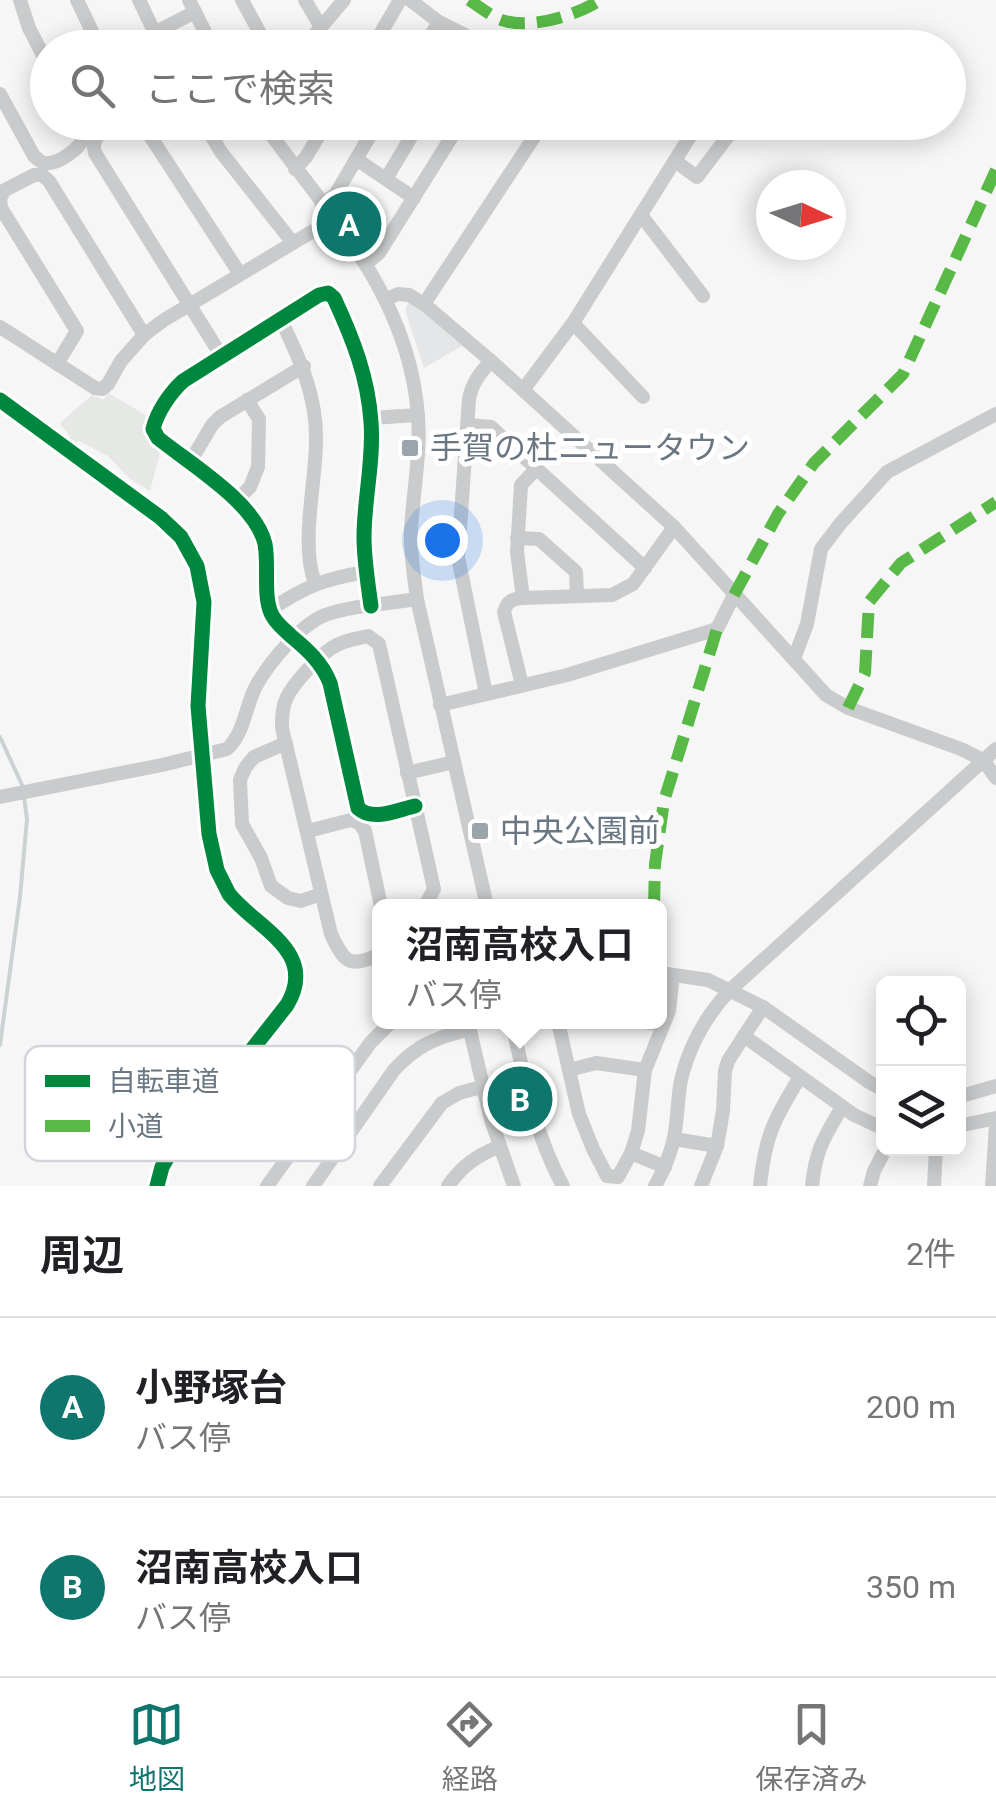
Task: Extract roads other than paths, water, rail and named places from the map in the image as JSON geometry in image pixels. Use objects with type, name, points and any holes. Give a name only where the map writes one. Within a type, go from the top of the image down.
[{"type":"street","points":[[20,0],[30,30]]},
{"type":"street","points":[[77,0],[91,30]]},
{"type":"street","points":[[139,0],[153,30]]},
{"type":"street","points":[[242,0],[258,30]]},
{"type":"street","points":[[305,0],[322,28],[344,0]]},
{"type":"street","points":[[382,30],[400,0]]},
{"type":"street","points":[[410,0],[455,30]]},
{"type":"street","points":[[158,30],[192,6],[205,30]]},
{"type":"street","points":[[434,30],[439,22]]},
{"type":"street","points":[[0,94],[34,156],[43,163],[52,163],[79,147],[83,140]]},
{"type":"street","points":[[95,140],[95,153],[222,358]]},
{"type":"street","points":[[153,140],[240,274]]},
{"type":"street","points":[[214,140],[292,243]]},
{"type":"street","points":[[275,140],[366,264],[387,299],[407,356],[419,435],[411,533],[417,599],[485,899]]},
{"type":"street","points":[[295,169],[316,140]]},
{"type":"street","points":[[322,204],[335,195],[367,140]]},
{"type":"street","points":[[386,179],[409,140]]},
{"type":"street","points":[[366,264],[379,253],[448,140]]},
{"type":"street","points":[[424,304],[532,140]]},
{"type":"street","points":[[523,390],[573,323],[688,140]]},
{"type":"street","points":[[675,160],[697,177],[725,140]]},
{"type":"street","points":[[356,159],[414,198]]},
{"type":"street","points":[[57,364],[77,330],[1,208],[0,198],[5,190],[34,175],[49,181],[144,334]]},
{"type":"street","points":[[640,216],[703,296]]},
{"type":"street","points":[[0,328],[102,389],[144,334],[333,219]]},
{"type":"street","points":[[371,606],[364,538],[371,418],[355,344],[328,293],[182,381],[152,429],[158,438],[237,500],[260,528],[267,556],[270,611],[276,624],[318,660],[330,683],[358,808],[374,816],[415,806]]},
{"type":"street","points":[[387,299],[404,293],[424,304],[491,361],[674,527],[826,696],[848,708],[961,748],[983,760],[996,778]]},
{"type":"street","points":[[281,320],[304,366],[316,430],[310,514],[311,574],[315,583]]},
{"type":"street","points":[[573,323],[643,396]]},
{"type":"street","points":[[486,694],[458,557],[472,387],[491,361]]},
{"type":"street","points":[[190,464],[220,417],[304,366]]},
{"type":"street","points":[[0,400],[172,528],[188,546],[198,566],[204,602],[198,706],[209,834],[222,883],[236,902],[288,950],[296,973],[293,996],[255,1046]]},
{"type":"street","points":[[237,500],[250,487],[258,468],[259,419],[247,400]]},
{"type":"street","points":[[794,659],[807,624],[821,549],[840,524],[888,472],[996,414]]},
{"type":"street","points":[[371,418],[418,415]]},
{"type":"street","points":[[468,425],[491,427],[645,568]]},
{"type":"street","points":[[522,598],[517,538],[522,484],[537,468]]},
{"type":"street","points":[[522,685],[504,612],[506,604],[522,598],[612,595],[633,584],[674,527]]},
{"type":"street","points":[[517,538],[539,538],[576,572],[577,595]]},
{"type":"street","points":[[270,611],[315,583],[366,572]]},
{"type":"street","points":[[440,704],[568,675],[717,629],[734,595]]},
{"type":"street","points":[[8,796],[228,749],[254,689],[294,638],[322,616],[417,599]]},
{"type":"street","points":[[372,957],[358,962],[342,957],[331,934],[282,728],[288,694],[331,648],[345,642],[368,636],[378,644],[434,889],[428,899]]},
{"type":"street","points":[[286,743],[254,757],[245,768],[240,780],[242,824],[271,886],[288,898],[301,901],[321,894]]},
{"type":"street","points":[[655,1186],[674,1139],[689,1054],[716,1005],[996,749]]},
{"type":"street","points":[[407,773],[454,762]]},
{"type":"street","points":[[308,832],[351,820],[359,823],[366,831],[380,899]]},
{"type":"street","points":[[667,974],[708,980],[763,1007],[876,1086]]},
{"type":"street","points":[[667,987],[667,1016]]},
{"type":"street","points":[[701,1186],[717,1146],[728,1060],[763,1007]]},
{"type":"street","points":[[355,1064],[384,1029]]},
{"type":"street","points":[[355,1126],[409,1054],[459,1029]]},
{"type":"street","points":[[470,1029],[498,1147],[514,1186]]},
{"type":"street","points":[[514,1029],[543,1141],[563,1186]]},
{"type":"street","points":[[561,1029],[579,1114],[607,1176],[618,1178],[638,1131],[645,1070],[660,1029]]},
{"type":"street","points":[[744,1036],[842,1107],[876,1125]]},
{"type":"street","points":[[569,1070],[596,1063],[645,1070]]},
{"type":"street","points":[[380,1186],[434,1110],[459,1093],[524,1076]]},
{"type":"street","points":[[760,1186],[763,1152],[770,1131],[800,1076]]},
{"type":"street","points":[[966,1094],[996,1086]]},
{"type":"street","points":[[812,1186],[820,1144],[842,1107]]},
{"type":"street","points":[[966,1125],[996,1122],[992,1186]]},
{"type":"street","points":[[674,1139],[717,1146]]},
{"type":"street","points":[[448,1186],[470,1160],[498,1147]]},
{"type":"street","points":[[631,1153],[665,1168]]},
{"type":"street","points":[[870,1186],[882,1156]]},
{"type":"street","points":[[934,1186],[936,1156]]},
{"type":"street","points":[[157,1186],[166,1161]]},
{"type":"street","points":[[267,1186],[285,1161]]},
{"type":"street","points":[[313,1186],[330,1161]]},
{"type":"waterway","points":[[0,737],[23,787]]},
{"type":"waterway","points":[[0,1045],[20,897],[27,819],[24,797]]},
{"type":"place","name":"小野塚台","points":[[349,224]]},
{"type":"place","name":"手賀の杜ニュータウン","points":[[410,448]]},
{"type":"place","name":"中央公園前","points":[[480,831]]},
{"type":"place","name":"沼南高校入口","points":[[520,1099]]}]
